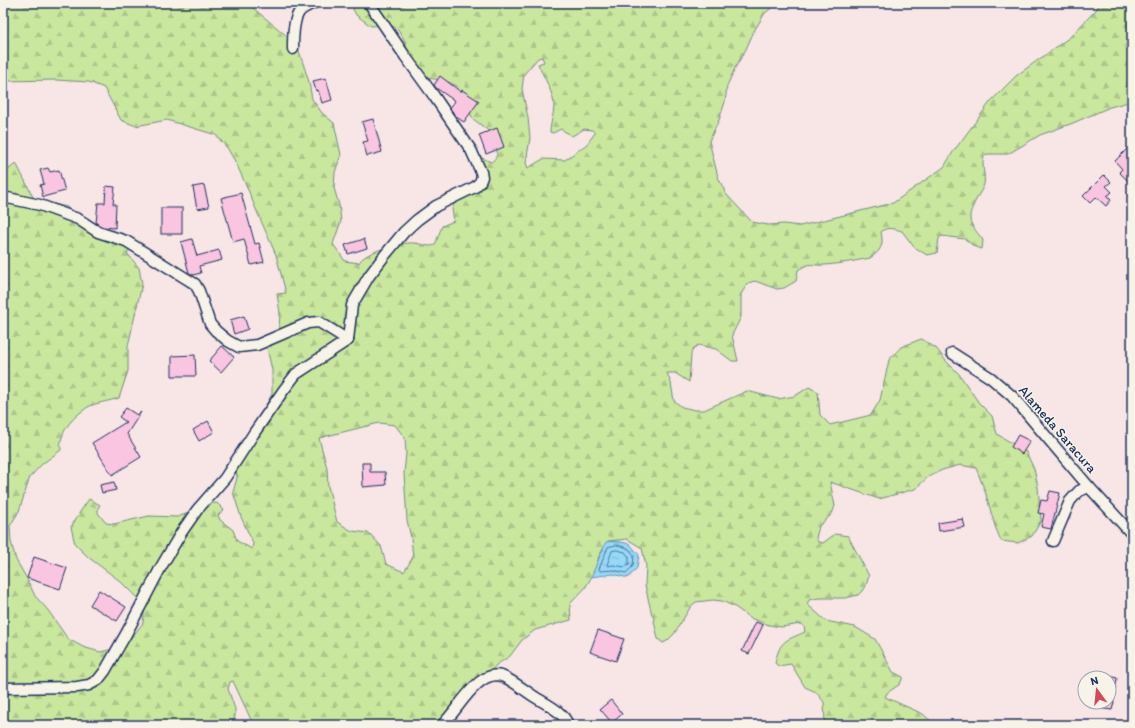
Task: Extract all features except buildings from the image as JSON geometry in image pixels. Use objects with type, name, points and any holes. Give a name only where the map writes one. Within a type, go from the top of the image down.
[{"type":"street","points":[[293,48],[294,28],[297,15],[302,9],[314,3]]},
{"type":"street","points":[[348,340],[352,305],[369,276],[404,232],[436,206],[475,186],[482,178],[481,172],[471,150],[369,3]]},
{"type":"street","points":[[3,197],[40,205],[78,219],[98,232],[126,241],[195,284],[199,291],[210,324],[228,341],[239,347],[257,345],[313,322],[319,322],[348,340]]},
{"type":"street","points":[[3,688],[77,687],[89,685],[98,680],[105,671],[181,533],[197,510],[225,478],[283,391],[296,374],[348,340]]},
{"type":"street","name":"Alameda Saracura","points":[[952,353],[991,378],[1012,396],[1089,487],[1132,534]]},
{"type":"street","points":[[1053,541],[1070,501],[1079,491],[1089,487]]},
{"type":"street","points":[[442,725],[479,682],[494,675],[504,677],[548,705],[561,714],[568,725]]},
{"type":"green space","points":[[3,3],[247,3],[288,37],[299,51],[309,82],[312,99],[322,113],[334,123],[341,155],[335,172],[334,188],[339,205],[341,221],[333,244],[345,261],[359,263],[368,255],[383,248],[408,243],[430,246],[435,245],[442,226],[454,221],[452,209],[454,204],[483,180],[480,157],[491,162],[497,154],[495,136],[472,118],[466,101],[457,86],[446,81],[423,77],[410,64],[405,41],[398,29],[390,25],[371,26],[356,15],[353,9],[360,3],[778,3],[765,13],[735,68],[727,86],[725,102],[719,120],[709,141],[718,177],[726,194],[752,222],[768,225],[784,224],[800,226],[893,203],[944,167],[953,152],[991,101],[1016,76],[1070,37],[1101,3],[1132,3],[1132,103],[1128,102],[1110,107],[1040,135],[1008,154],[988,154],[984,156],[984,184],[970,215],[971,223],[983,240],[982,249],[975,247],[965,239],[942,236],[939,238],[937,253],[927,255],[914,247],[902,231],[885,229],[881,232],[881,247],[877,253],[870,258],[836,264],[812,264],[806,266],[798,270],[796,281],[784,288],[777,289],[755,281],[748,283],[741,294],[741,317],[732,335],[738,361],[732,361],[716,349],[698,345],[693,349],[691,354],[689,382],[675,373],[667,373],[671,383],[674,401],[682,407],[695,410],[704,410],[747,391],[778,399],[795,396],[809,387],[818,392],[820,415],[830,425],[871,415],[880,400],[889,360],[901,347],[921,339],[936,348],[959,374],[979,403],[992,416],[997,434],[1026,452],[1034,469],[1038,487],[1041,521],[1032,536],[1018,543],[1001,541],[976,468],[960,465],[942,470],[928,477],[915,489],[879,499],[830,482],[835,506],[832,514],[819,526],[816,538],[818,542],[823,543],[835,534],[848,536],[869,576],[865,588],[858,595],[845,598],[819,598],[809,600],[807,604],[826,621],[855,627],[875,639],[893,672],[903,677],[900,684],[887,693],[885,697],[923,714],[935,725],[825,724],[824,702],[816,692],[805,687],[791,664],[778,666],[775,663],[781,645],[793,637],[805,632],[804,626],[801,624],[781,627],[769,625],[750,618],[735,607],[722,601],[713,600],[696,602],[691,606],[674,634],[663,643],[658,639],[655,620],[652,615],[645,585],[646,566],[642,548],[627,539],[608,541],[599,556],[594,573],[585,588],[570,604],[571,620],[535,630],[522,640],[510,656],[496,665],[458,707],[454,725],[254,725],[233,681],[230,682],[228,689],[235,709],[235,717],[231,725],[3,725],[3,174],[16,163],[34,199],[67,207],[93,236],[133,246],[127,253],[139,268],[142,284],[128,346],[128,371],[119,398],[88,407],[77,415],[68,425],[62,437],[61,450],[42,464],[30,477],[19,511],[10,526],[11,542],[16,560],[35,596],[47,609],[68,639],[83,647],[100,652],[118,648],[131,638],[143,623],[145,606],[120,581],[88,557],[75,544],[71,527],[89,499],[100,505],[98,508],[98,513],[106,523],[114,524],[149,516],[177,517],[192,512],[205,504],[217,503],[224,510],[218,515],[220,520],[233,530],[237,541],[252,549],[253,543],[241,517],[233,492],[237,478],[236,467],[245,444],[272,394],[272,370],[267,348],[279,329],[280,313],[277,294],[286,293],[276,255],[249,192],[228,149],[216,135],[167,120],[136,126],[121,120],[104,88],[89,82],[56,80],[3,81]],"holes":[[[542,57],[544,62],[538,64],[554,101],[550,132],[553,133],[561,129],[572,136],[584,129],[592,130],[595,133],[587,144],[565,160],[543,159],[528,168],[526,163],[530,138],[528,118],[522,89],[524,74],[538,58]],[[379,423],[395,425],[405,438],[406,454],[404,473],[407,520],[413,557],[404,572],[386,564],[381,546],[369,533],[352,531],[337,522],[328,486],[327,468],[319,438]]]},
{"type":"water","points":[[617,541],[630,544],[639,555],[637,568],[628,578],[613,574],[591,577],[606,542]]}]
